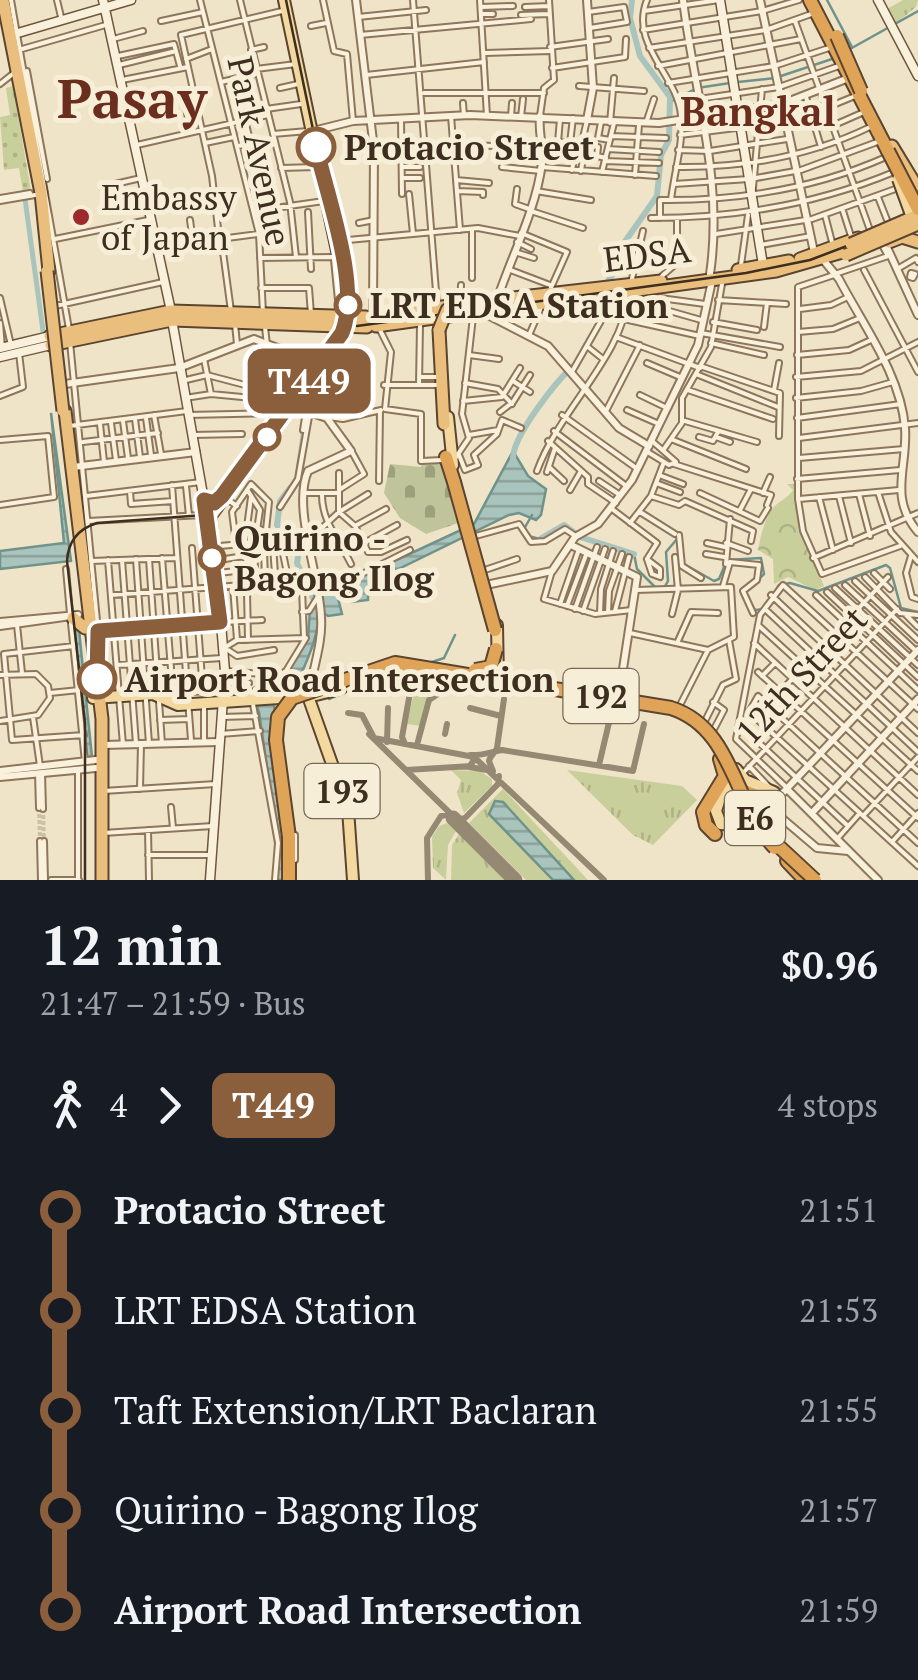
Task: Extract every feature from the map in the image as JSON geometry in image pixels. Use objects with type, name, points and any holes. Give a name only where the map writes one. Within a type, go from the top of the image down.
[{"type":"highway","points":[[3,0],[19,50],[40,199]]},
{"type":"highway","points":[[813,2],[911,200]]},
{"type":"highway","points":[[813,2],[911,200]]},
{"type":"highway","points":[[0,9],[19,76],[48,242],[64,411],[78,467],[96,698],[87,764],[98,880]]},
{"type":"highway","points":[[883,140],[911,200]]},
{"type":"highway","points":[[841,251],[881,238],[911,200]]},
{"type":"highway","name":"EDSA","points":[[633,286],[715,278],[841,251],[911,200]]},
{"type":"highway","name":"EDSA","points":[[373,321],[439,321],[460,304],[715,278],[740,270],[807,261],[911,200]]},
{"type":"highway","points":[[807,261],[881,238],[902,237],[917,243]]},
{"type":"highway","points":[[48,242],[53,338],[72,445]]},
{"type":"highway","points":[[53,277],[60,305],[53,338]]},
{"type":"highway","points":[[444,424],[439,322],[445,311],[610,291]]},
{"type":"highway","name":"EDSA","points":[[53,338],[172,316],[439,321],[547,295]]},
{"type":"highway","name":"EDSA","points":[[264,318],[344,321]]},
{"type":"highway","points":[[57,360],[70,384],[74,425],[74,614],[92,630],[103,745],[103,833],[98,880]]},
{"type":"highway","points":[[403,660],[482,672],[496,660],[494,623],[451,460]]},
{"type":"highway","name":"E6","points":[[289,880],[271,731],[275,714],[283,701],[302,690],[389,661],[403,660],[659,703],[691,714],[719,740],[760,826],[816,880]]},
{"type":"highway","name":"E6","points":[[289,880],[290,844],[275,731],[283,708],[297,696],[404,663],[676,708],[711,736],[730,766],[758,828],[805,880]]},
{"type":"highway","points":[[676,708],[700,731],[724,766],[724,778],[704,808],[704,821],[715,834]]},
{"type":"highway","points":[[743,777],[754,793],[772,807],[761,822],[798,863]]},
{"type":"main road","points":[[15,34],[104,4],[131,0]]},
{"type":"main road","points":[[720,0],[744,146],[751,162],[751,212],[763,266]]},
{"type":"main road","points":[[878,0],[918,76]]},
{"type":"main road","points":[[813,2],[835,55],[911,200]]},
{"type":"main road","points":[[813,2],[911,200]]},
{"type":"main road","points":[[104,4],[159,247],[210,515],[225,671],[210,880]]},
{"type":"main road","points":[[276,420],[292,407],[323,365],[344,321],[339,240],[287,5]]},
{"type":"main road","points":[[871,121],[883,140]]},
{"type":"main road","points":[[314,130],[330,200]]},
{"type":"main road","points":[[323,365],[344,321]]},
{"type":"main road","points":[[439,321],[444,424],[468,531],[490,605],[497,677]]},
{"type":"main road","points":[[439,321],[451,460]]},
{"type":"main road","points":[[3,349],[53,338]]},
{"type":"main road","points":[[3,349],[19,352],[53,338]]},
{"type":"main road","points":[[210,515],[253,458]]},
{"type":"main road","points":[[206,501],[223,497]]},
{"type":"main road","points":[[468,531],[471,560],[490,605]]},
{"type":"main road","points":[[223,691],[224,651]]},
{"type":"main road","name":"192","points":[[96,698],[154,695],[175,704],[223,691],[252,699],[311,698],[340,690],[384,662],[432,666],[676,708],[712,733],[743,777]]},
{"type":"main road","name":"192","points":[[593,693],[650,703],[702,723],[732,774],[716,809],[718,820],[726,827],[756,828],[805,880]]},
{"type":"main road","name":"193","points":[[311,698],[348,809],[354,880]]},
{"type":"main road","points":[[715,834],[708,809],[743,777]]},
{"type":"main road","points":[[743,777],[769,787],[772,807],[764,828]]},
{"type":"main road","points":[[743,777],[764,828],[816,880]]},
{"type":"street","points":[[11,0],[15,34]]},
{"type":"street","points":[[57,0],[62,21]]},
{"type":"street","points":[[200,1],[208,0]]},
{"type":"street","points":[[240,0],[290,202],[296,257]]},
{"type":"street","points":[[323,0],[334,51],[347,54],[359,131]]},
{"type":"street","points":[[356,0],[371,121],[377,237],[373,321],[391,352],[384,385],[379,481]]},
{"type":"street","points":[[413,0],[439,321]]},
{"type":"street","points":[[584,138],[586,104],[593,88],[587,0]]},
{"type":"street","points":[[646,0],[643,30],[676,98],[682,120],[672,200]]},
{"type":"street","points":[[643,12],[720,0]]},
{"type":"street","points":[[760,0],[811,236],[807,261]]},
{"type":"street","points":[[643,30],[762,12],[798,0]]},
{"type":"street","name":"Park Avenue","points":[[200,1],[260,234],[261,288],[273,401]]},
{"type":"street","points":[[497,300],[536,191],[541,169],[540,116],[544,94],[553,82],[550,2],[525,6]]},
{"type":"street","points":[[650,48],[795,22],[813,2]]},
{"type":"street","points":[[487,116],[480,3],[513,6]]},
{"type":"street","points":[[664,449],[683,420],[682,399],[711,343],[718,300],[716,201],[708,131],[695,89],[683,3]]},
{"type":"street","points":[[237,344],[205,143],[181,34],[208,30],[287,5]]},
{"type":"street","points":[[588,12],[624,7],[626,22],[589,28]]},
{"type":"street","points":[[358,17],[426,10]]},
{"type":"street","points":[[160,21],[203,12]]},
{"type":"street","points":[[474,16],[493,14]]},
{"type":"street","points":[[521,15],[549,14]]},
{"type":"street","points":[[360,36],[531,19]]},
{"type":"street","points":[[795,22],[860,204],[881,238],[894,270],[914,298],[918,315]]},
{"type":"street","points":[[311,26],[328,23]]},
{"type":"street","points":[[45,182],[19,76],[19,50],[109,24]]},
{"type":"street","points":[[113,39],[143,32]]},
{"type":"street","points":[[484,53],[550,49],[608,38]]},
{"type":"street","points":[[552,68],[625,57],[626,39]]},
{"type":"street","points":[[658,66],[770,48],[801,39]]},
{"type":"street","points":[[118,61],[175,47],[180,66]]},
{"type":"street","points":[[251,50],[264,47]]},
{"type":"street","points":[[186,59],[212,49]]},
{"type":"street","points":[[668,83],[695,89],[734,83],[807,56],[835,55]]},
{"type":"street","points":[[695,89],[734,83],[762,90],[777,80],[814,76],[835,55]]},
{"type":"street","points":[[835,55],[871,121]]},
{"type":"street","points":[[366,75],[419,66],[484,62]]},
{"type":"street","points":[[122,80],[188,67]]},
{"type":"street","points":[[221,82],[256,71],[300,67]]},
{"type":"street","points":[[0,84],[19,76]]},
{"type":"street","points":[[0,84],[19,76]]},
{"type":"street","points":[[0,199],[40,199],[45,182],[19,76]]},
{"type":"street","points":[[602,172],[610,138],[608,122],[614,78]]},
{"type":"street","points":[[273,134],[355,121],[451,116],[668,122],[782,104],[847,81]]},
{"type":"street","points":[[580,86],[644,91]]},
{"type":"street","points":[[280,88],[306,94]]},
{"type":"street","points":[[422,93],[485,90],[544,94]]},
{"type":"street","points":[[751,162],[757,144],[762,90]]},
{"type":"street","points":[[811,114],[858,93]]},
{"type":"street","points":[[136,145],[245,120],[306,94]]},
{"type":"street","points":[[806,97],[821,147]]},
{"type":"street","points":[[522,117],[523,99]]},
{"type":"street","points":[[635,174],[638,138],[654,99]]},
{"type":"street","points":[[463,103],[464,116]]},
{"type":"street","points":[[511,116],[512,103]]},
{"type":"street","points":[[196,104],[186,106],[188,118],[199,116]]},
{"type":"street","points":[[451,116],[460,230]]},
{"type":"street","points":[[561,117],[558,142],[570,143],[573,118]]},
{"type":"street","points":[[401,119],[402,178],[413,234]]},
{"type":"street","points":[[245,120],[250,145]]},
{"type":"street","points":[[832,126],[871,121]]},
{"type":"street","points":[[676,167],[712,168],[793,155],[838,142],[871,121]]},
{"type":"street","points":[[608,122],[598,138],[666,138]]},
{"type":"street","points":[[680,134],[786,122]]},
{"type":"street","points":[[205,143],[234,137]]},
{"type":"street","points":[[678,150],[710,151],[790,139]]},
{"type":"street","points":[[673,184],[714,184],[796,171],[844,158],[883,140]]},
{"type":"street","points":[[236,146],[275,142]]},
{"type":"street","points":[[453,145],[542,146]]},
{"type":"street","points":[[598,147],[597,156],[606,159],[659,164]]},
{"type":"street","points":[[572,170],[576,149]]},
{"type":"street","points":[[608,149],[658,152]]},
{"type":"street","points":[[581,171],[584,151]]},
{"type":"street","points":[[660,218],[660,200],[716,201],[800,188],[887,156]]},
{"type":"street","points":[[281,168],[320,166]]},
{"type":"street","points":[[402,167],[420,166]]},
{"type":"street","points":[[502,167],[656,176]]},
{"type":"street","points":[[102,187],[144,178]]},
{"type":"street","points":[[402,178],[420,178]]},
{"type":"street","points":[[456,180],[488,184]]},
{"type":"street","points":[[517,189],[515,204],[583,228]]},
{"type":"street","points":[[650,218],[717,218],[804,204],[855,189],[911,200]]},
{"type":"street","points":[[536,191],[591,200]]},
{"type":"street","points":[[457,192],[483,192],[483,196]]},
{"type":"street","points":[[716,234],[807,220],[878,197],[911,200]]},
{"type":"street","points":[[878,197],[881,238]]},
{"type":"street","points":[[254,211],[290,202],[330,200]]},
{"type":"street","points":[[843,210],[836,275],[894,382],[905,427],[899,490],[908,519],[918,532]]},
{"type":"street","points":[[308,212],[311,269]]},
{"type":"street","points":[[740,270],[751,212]]},
{"type":"street","points":[[825,215],[841,251]]},
{"type":"street","points":[[660,281],[677,263],[677,218]]},
{"type":"street","points":[[48,242],[153,219]]},
{"type":"street","points":[[190,220],[193,241]]},
{"type":"street","points":[[358,223],[375,220]]},
{"type":"street","points":[[472,229],[472,278]]},
{"type":"street","points":[[344,321],[333,256],[339,240],[472,229],[520,237],[567,252],[530,333]]},
{"type":"street","points":[[537,471],[562,416],[587,386],[624,319],[643,231]]},
{"type":"street","points":[[159,247],[260,234]]},
{"type":"street","points":[[759,245],[811,236]]},
{"type":"street","points":[[520,237],[531,249]]},
{"type":"street","points":[[881,238],[836,275],[799,286],[798,499],[813,558],[824,574],[900,546]]},
{"type":"street","points":[[513,252],[534,258]]},
{"type":"street","points":[[260,258],[333,256]]},
{"type":"street","points":[[894,270],[917,260]]},
{"type":"street","points":[[508,269],[547,295]]},
{"type":"street","points":[[864,270],[918,372]]},
{"type":"street","points":[[632,610],[583,611],[543,597],[552,571],[577,535],[592,529],[628,487],[638,469],[690,362],[715,278]]},
{"type":"street","points":[[914,278],[918,286]]},
{"type":"street","points":[[60,305],[165,282]]},
{"type":"street","points":[[460,304],[461,285]]},
{"type":"street","points":[[261,288],[309,288],[310,318]]},
{"type":"street","points":[[571,368],[588,347],[610,291]]},
{"type":"street","points":[[798,309],[831,305],[848,297]]},
{"type":"street","points":[[0,298],[3,349]]},
{"type":"street","points":[[702,320],[659,308],[660,298],[705,304]]},
{"type":"street","points":[[718,300],[786,304]]},
{"type":"street","points":[[764,327],[767,303]]},
{"type":"street","points":[[469,435],[463,420],[463,401],[478,313],[530,333],[571,368],[619,428],[649,446],[664,462],[690,473],[699,469],[773,496],[761,521],[700,493]]},
{"type":"street","points":[[798,332],[833,329],[860,318]]},
{"type":"street","points":[[624,319],[780,347]]},
{"type":"street","points":[[419,385],[420,320]]},
{"type":"street","points":[[713,322],[756,330]]},
{"type":"street","points":[[0,323],[3,349]]},
{"type":"street","points":[[684,342],[687,332]]},
{"type":"street","points":[[616,337],[780,393],[779,436]]},
{"type":"street","points":[[53,338],[70,384],[179,368],[237,344],[266,341],[323,365]]},
{"type":"street","points":[[797,355],[849,350],[871,340]]},
{"type":"street","points":[[796,378],[853,372],[918,342]]},
{"type":"street","points":[[711,343],[764,355]]},
{"type":"street","points":[[606,412],[640,345]]},
{"type":"street","points":[[588,347],[602,359]]},
{"type":"street","points":[[0,396],[23,387],[19,352]]},
{"type":"street","points":[[469,355],[499,359]]},
{"type":"street","points":[[204,358],[211,394]]},
{"type":"street","points":[[774,390],[779,362]]},
{"type":"street","points":[[648,363],[682,378]]},
{"type":"street","points":[[463,401],[480,403],[505,394],[520,368]]},
{"type":"street","points":[[696,374],[779,407]]},
{"type":"street","points":[[500,412],[512,404],[530,375]]},
{"type":"street","points":[[182,380],[207,376],[245,385]]},
{"type":"street","points":[[419,378],[440,381]]},
{"type":"street","points":[[384,385],[440,381]]},
{"type":"street","points":[[512,381],[530,392]]},
{"type":"street","points":[[796,398],[861,391],[894,382]]},
{"type":"street","points":[[259,383],[300,396]]},
{"type":"street","points":[[465,383],[505,394],[512,404]]},
{"type":"street","points":[[687,390],[773,420]]},
{"type":"street","points":[[185,398],[211,394],[242,397]]},
{"type":"street","points":[[640,395],[667,408]]},
{"type":"street","points":[[797,418],[901,404]]},
{"type":"street","points":[[292,407],[343,419],[383,410],[421,414],[421,461],[451,460],[465,470],[476,468],[474,455],[498,430],[502,420],[521,428]]},
{"type":"street","points":[[627,410],[659,424]]},
{"type":"street","points":[[303,430],[308,411]]},
{"type":"street","points":[[308,411],[301,481],[321,610],[311,698]]},
{"type":"street","points":[[74,425],[188,413],[276,420]]},
{"type":"street","points":[[154,415],[161,454]]},
{"type":"street","points":[[562,416],[638,469]]},
{"type":"street","points":[[146,418],[151,455]]},
{"type":"street","points":[[305,493],[339,492],[364,471],[327,418]]},
{"type":"street","points":[[135,420],[140,457]]},
{"type":"street","points":[[683,420],[730,442]]},
{"type":"street","points":[[123,421],[128,458]]},
{"type":"street","points":[[111,422],[116,460]]},
{"type":"street","points":[[799,438],[918,423]]},
{"type":"street","points":[[100,424],[104,462]]},
{"type":"street","points":[[451,460],[469,435],[498,430]]},
{"type":"street","points":[[554,430],[628,487]]},
{"type":"street","points":[[72,445],[158,434]]},
{"type":"street","points":[[192,435],[242,434]]},
{"type":"street","points":[[699,437],[712,441],[717,434]]},
{"type":"street","points":[[717,434],[757,442]]},
{"type":"street","points":[[0,440],[48,437],[54,497],[0,505]]},
{"type":"street","points":[[671,439],[746,469]]},
{"type":"street","points":[[548,441],[594,488],[616,502]]},
{"type":"street","points":[[649,446],[676,457],[674,464]]},
{"type":"street","points":[[556,448],[548,470],[564,482]]},
{"type":"street","points":[[799,458],[904,449]]},
{"type":"street","points":[[280,508],[306,472],[352,451]]},
{"type":"street","points":[[94,660],[86,496],[78,467],[196,452]]},
{"type":"street","points":[[628,524],[651,496],[664,462]]},
{"type":"street","points":[[797,479],[900,470]]},
{"type":"street","points":[[570,490],[582,472]]},
{"type":"street","points":[[594,488],[605,472]]},
{"type":"street","points":[[338,512],[339,474]]},
{"type":"street","points":[[659,475],[683,484]]},
{"type":"street","points":[[763,494],[770,477]]},
{"type":"street","points":[[599,481],[628,524],[657,543],[647,559]]},
{"type":"street","points":[[86,496],[201,482]]},
{"type":"street","points":[[656,483],[680,492]]},
{"type":"street","points":[[186,484],[189,516]]},
{"type":"street","points":[[248,640],[248,586],[243,570],[252,484],[269,502],[266,530]]},
{"type":"street","points":[[172,486],[191,743]]},
{"type":"street","points":[[740,510],[752,489]]},
{"type":"street","points":[[798,499],[899,490]]},
{"type":"street","points":[[130,491],[132,504],[173,501]]},
{"type":"street","points":[[878,492],[889,528],[900,546],[918,562]]},
{"type":"street","points":[[236,543],[232,513],[250,493]]},
{"type":"street","points":[[111,595],[248,586],[256,581],[255,544],[260,510],[250,493]]},
{"type":"street","points":[[322,493],[326,523],[338,536],[351,564]]},
{"type":"street","points":[[310,539],[338,512],[368,494]]},
{"type":"street","points":[[859,494],[870,536]]},
{"type":"street","points":[[651,496],[730,519],[753,531],[751,541]]},
{"type":"street","points":[[839,496],[851,543]]},
{"type":"street","points":[[223,497],[237,506]]},
{"type":"street","points":[[819,498],[833,550]]},
{"type":"street","points":[[712,512],[716,500]]},
{"type":"street","points":[[356,526],[386,509]]},
{"type":"street","points":[[338,512],[356,526],[368,552],[381,552],[407,540]]},
{"type":"street","points":[[640,512],[678,537],[682,567]]},
{"type":"street","points":[[813,558],[918,513]]},
{"type":"street","points":[[88,522],[210,515]]},
{"type":"street","points":[[723,586],[730,519]]},
{"type":"street","points":[[468,531],[519,524],[532,542],[545,541],[565,529],[577,535]]},
{"type":"street","points":[[364,544],[397,525]]},
{"type":"street","points":[[257,528],[280,539],[286,573],[302,589],[304,637],[286,671],[253,690],[252,699],[278,843],[275,880]]},
{"type":"street","points":[[256,536],[273,546],[275,574]]},
{"type":"street","points":[[312,551],[323,549],[338,536]]},
{"type":"street","points":[[707,543],[748,550]]},
{"type":"street","points":[[212,547],[255,544],[264,552],[264,578],[286,573]]},
{"type":"street","points":[[571,546],[637,577],[619,695]]},
{"type":"street","points":[[597,547],[612,611]]},
{"type":"street","points":[[192,548],[204,742]]},
{"type":"street","points":[[302,612],[309,611],[318,595],[410,550]]},
{"type":"street","points":[[583,611],[605,550]]},
{"type":"street","points":[[560,604],[614,552]]},
{"type":"street","points":[[568,606],[602,560],[622,554]]},
{"type":"street","points":[[706,554],[725,562],[759,564],[758,580],[743,590],[753,613]]},
{"type":"street","points":[[213,560],[244,556]]},
{"type":"street","points":[[602,560],[629,556]]},
{"type":"street","points":[[911,556],[906,573],[912,596],[918,598]]},
{"type":"street","points":[[672,614],[678,590],[675,557]]},
{"type":"street","points":[[162,558],[173,693]]},
{"type":"street","points":[[91,561],[178,558]]},
{"type":"street","points":[[136,559],[143,663],[160,720],[162,744]]},
{"type":"street","points":[[140,788],[142,744],[154,695],[156,662],[149,559]]},
{"type":"street","points":[[108,560],[123,744]]},
{"type":"street","points":[[122,560],[132,696],[142,744]]},
{"type":"street","points":[[482,571],[517,560]]},
{"type":"street","points":[[575,609],[602,560]]},
{"type":"street","points":[[600,613],[602,560]]},
{"type":"street","points":[[676,570],[682,567]]},
{"type":"street","points":[[682,567],[699,577],[698,587]]},
{"type":"street","points":[[42,841],[46,880],[78,879],[87,764],[74,614],[66,569]]},
{"type":"street","points":[[215,574],[243,570]]},
{"type":"street","points":[[486,586],[552,571]]},
{"type":"street","points":[[874,573],[890,589]]},
{"type":"street","points":[[864,576],[918,627]]},
{"type":"street","points":[[780,692],[888,576]]},
{"type":"street","points":[[854,580],[918,640]]},
{"type":"street","points":[[812,813],[916,704],[783,584],[771,595],[758,627],[736,739],[878,880]]},
{"type":"street","points":[[846,585],[886,622],[911,658],[918,677]]},
{"type":"street","points":[[233,586],[236,640]]},
{"type":"street","points":[[636,590],[731,587],[735,633],[708,650],[676,708]]},
{"type":"street","points":[[835,588],[918,665]]},
{"type":"street","points":[[827,592],[873,635],[911,658],[918,690]]},
{"type":"street","points":[[771,595],[918,733]]},
{"type":"street","points":[[816,595],[866,642],[911,658]]},
{"type":"street","points":[[678,642],[690,612],[732,609]]},
{"type":"street","points":[[766,609],[918,755],[831,848]]},
{"type":"street","name":"12th Street","points":[[743,777],[897,609]]},
{"type":"street","points":[[0,624],[74,614]]},
{"type":"street","points":[[0,624],[74,614]]},
{"type":"street","points":[[906,615],[918,615]]},
{"type":"street","points":[[92,630],[262,620]]},
{"type":"street","points":[[17,624],[22,672]]},
{"type":"street","points":[[758,627],[918,771]]},
{"type":"street","points":[[628,633],[708,650]]},
{"type":"street","points":[[117,665],[201,659],[224,651],[236,640],[304,637]]},
{"type":"street","points":[[702,723],[722,685],[736,679],[729,640]]},
{"type":"street","points":[[754,643],[918,795]]},
{"type":"street","points":[[74,646],[4,654],[3,675],[13,742],[84,735]]},
{"type":"street","points":[[783,647],[760,674],[917,816],[892,842]]},
{"type":"street","points":[[224,651],[237,656],[274,650]]},
{"type":"street","points":[[237,656],[237,671]]},
{"type":"street","points":[[772,807],[911,658]]},
{"type":"street","points":[[225,671],[276,675]]},
{"type":"street","points":[[0,722],[33,717],[46,709],[50,693],[40,676],[22,672],[3,675]]},
{"type":"street","points":[[223,691],[249,683]]},
{"type":"street","points":[[50,693],[79,690]]},
{"type":"street","points":[[154,695],[173,693],[188,698]]},
{"type":"street","points":[[918,843],[758,696],[749,712],[918,866]]},
{"type":"street","points":[[274,698],[296,842],[289,880]]},
{"type":"street","points":[[712,702],[724,710],[712,733]]},
{"type":"street","points":[[221,717],[258,716]]},
{"type":"street","points":[[33,717],[40,808]]},
{"type":"street","points":[[160,720],[190,719]]},
{"type":"street","points":[[740,724],[848,826]]},
{"type":"street","points":[[103,745],[204,742],[260,731]]},
{"type":"street","points":[[1,774],[68,770],[87,764]]},
{"type":"street","points":[[40,771],[87,764]]},
{"type":"street","points":[[743,777],[769,787]]},
{"type":"street","points":[[103,790],[216,784]]},
{"type":"street","points":[[772,807],[815,844],[848,850]]},
{"type":"street","points":[[772,807],[817,848],[848,850]]},
{"type":"street","points":[[171,808],[173,829]]},
{"type":"street","points":[[103,833],[214,826]]},
{"type":"street","points":[[148,830],[149,880]]},
{"type":"street","points":[[148,855],[212,856]]},
{"type":"green space","points":[[903,0],[918,0],[916,7],[895,24],[887,9]]},
{"type":"green space","points":[[13,86],[31,191],[23,192],[19,168],[4,170],[0,117],[10,115],[6,88]]},
{"type":"green space","points":[[446,461],[461,522],[426,534],[400,518],[384,493],[390,464],[421,467],[422,462]]},
{"type":"green space","points":[[787,484],[794,484],[804,537],[824,586],[815,590],[788,577],[774,584],[773,559],[758,550],[770,513],[793,490]]},
{"type":"green space","points":[[414,693],[432,697],[422,726],[406,724]]},
{"type":"green space","points":[[451,770],[480,771],[492,779],[492,786],[464,813],[457,793],[461,780]]},
{"type":"green space","points":[[567,770],[682,786],[697,800],[653,845],[633,835]]},
{"type":"green space","points":[[503,789],[588,880],[526,880],[469,823]]},
{"type":"green space","points":[[741,790],[770,793],[770,801],[743,822],[725,824],[718,804]]},
{"type":"green space","points":[[447,823],[456,831],[448,845],[446,880],[433,868],[432,837],[439,826]]},
{"type":"green space","points":[[459,834],[505,880],[451,880],[452,845]]},
{"type":"water","points":[[51,413],[71,561],[0,569],[0,551],[64,543]]},
{"type":"water","points":[[513,451],[528,476],[546,489],[541,515],[536,520],[519,513],[509,515],[368,584],[368,600],[352,602],[348,591],[337,594],[342,614],[328,616],[319,610],[314,643],[294,691],[273,695],[292,880],[276,880],[278,843],[259,712],[252,693],[283,673],[308,638],[310,610],[327,587],[360,577],[474,524]]},
{"type":"water","points":[[74,630],[79,630],[92,757],[87,758]]},
{"type":"water","points":[[495,801],[503,802],[574,880],[553,880],[489,814]]},
{"type":"waterway","points":[[599,322],[607,302],[606,284],[618,267],[619,250],[657,196],[661,155],[669,140],[670,97],[640,56],[630,18],[632,0]]},
{"type":"waterway","points":[[827,0],[852,47]]},
{"type":"waterway","points":[[850,49],[918,11]]},
{"type":"waterway","points":[[738,82],[775,78],[832,59]]},
{"type":"waterway","points":[[670,102],[697,88],[730,83]]},
{"type":"waterway","points":[[25,199],[44,338]]},
{"type":"waterway","points":[[513,459],[527,424],[572,367]]},
{"type":"waterway","points":[[298,473],[305,426]]},
{"type":"waterway","points":[[290,488],[280,501],[277,525],[282,531],[302,533],[297,563],[313,598]]},
{"type":"waterway","points":[[524,529],[532,515]]},
{"type":"waterway","points":[[540,539],[564,525],[580,537],[634,554]]},
{"type":"waterway","points":[[528,536],[540,539]]},
{"type":"waterway","points":[[664,588],[668,581],[666,552],[677,539]]},
{"type":"waterway","points":[[634,554],[637,569],[656,588]]},
{"type":"waterway","points":[[684,564],[714,581],[719,579],[727,560],[761,558],[764,574],[755,583]]},
{"type":"waterway","points":[[751,605],[755,610],[764,609],[779,585],[790,583],[818,591],[886,565],[901,608],[918,612]]},
{"type":"waterway","points":[[429,663],[444,658],[455,635]]},
{"type":"waterway","points":[[361,684],[372,676]]},
{"type":"waterway","points":[[329,699],[358,686]]},
{"type":"taxiway","points":[[405,744],[402,737],[411,687]]},
{"type":"taxiway","points":[[417,745],[429,700],[438,694]]},
{"type":"taxiway","points":[[504,699],[497,748],[495,751],[494,753],[491,756],[489,761],[493,771],[469,767],[474,760],[470,755],[486,754],[490,753],[494,752],[498,751],[502,750],[633,771],[644,724]]},
{"type":"taxiway","points":[[387,742],[388,708]]},
{"type":"taxiway","points":[[470,708],[501,716]]},
{"type":"taxiway","points":[[348,713],[362,715],[373,736]]},
{"type":"taxiway","points":[[599,765],[611,714]]},
{"type":"taxiway","points":[[445,734],[447,724]]},
{"type":"taxiway","points":[[369,734],[457,820],[465,818],[498,784],[499,776]]},
{"type":"taxiway","points":[[374,738],[474,757],[604,880]]},
{"type":"taxiway","points":[[406,770],[472,766]]},
{"type":"taxiway","points":[[428,880],[427,838],[441,816],[450,814]]},
{"type":"runway","points":[[453,818],[515,880]]},
{"type":"tunnel","points":[[255,458],[281,425]]},
{"type":"tunnel","points":[[39,808],[40,841]]},
{"type":"tunnel","points":[[43,809],[44,841]]},
{"type":"tram line","points":[[273,432],[341,341],[350,307],[286,0]]},
{"type":"tram line","points":[[357,326],[746,273],[810,260],[918,219]]},
{"type":"tram line","points":[[85,880],[85,723],[67,561],[69,547],[79,532],[97,523],[204,515],[253,457]]},
{"type":"bus line","name":"T449","points":[[97,679],[94,660],[98,631],[220,622],[204,500],[214,503],[222,496],[342,333],[348,297],[316,147]]},
{"type":"place","name":"Protacio Street","points":[[316,147]]},
{"type":"place","name":"Embassy of Japan","points":[[81,217]]},
{"type":"place","name":"LRT EDSA Station","points":[[348,305]]},
{"type":"place","name":"Quirino - Bagong Ilog","points":[[212,558]]},
{"type":"place","name":"Airport Road Intersection","points":[[97,679]]},
{"type":"district","name":"Pasay","points":[[132,97]]},
{"type":"district","name":"Bangkal","points":[[758,110]]}]
